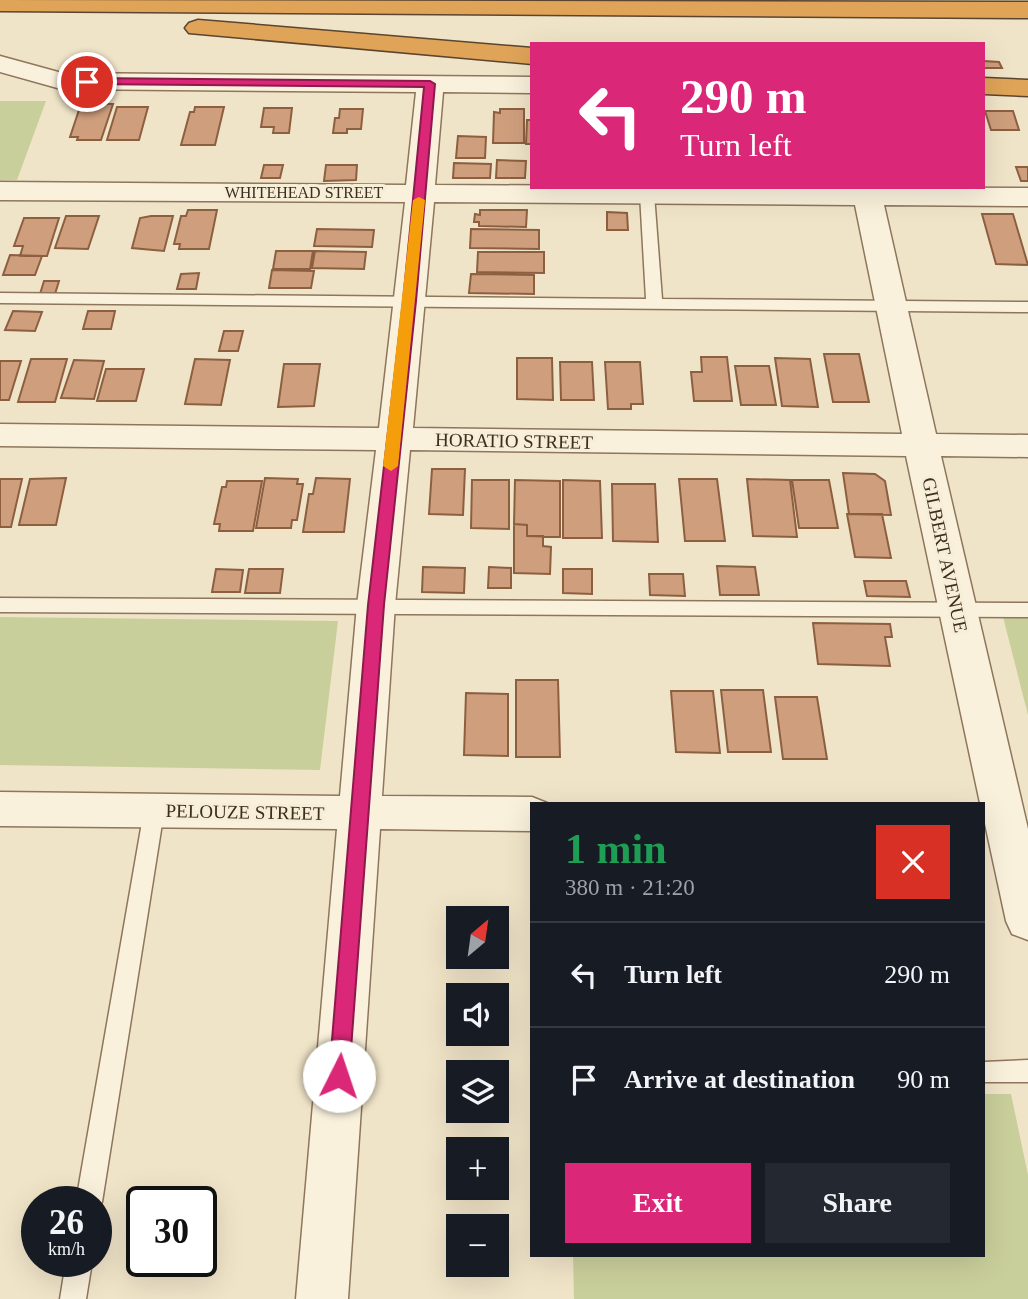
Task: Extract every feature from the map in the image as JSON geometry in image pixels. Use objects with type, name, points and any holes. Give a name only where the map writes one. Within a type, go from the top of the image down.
[{"type":"highway","points":[[0,3],[1028,10]]},
{"type":"highway","points":[[0,17],[263,33],[530,55]]},
{"type":"street","points":[[0,64],[61,82],[530,85]]},
{"type":"street","points":[[322,1299],[376,605],[410,301],[430,84]]},
{"type":"street","name":"WHITEHEAD STREET","points":[[0,191],[648,194],[867,191],[1028,198]]},
{"type":"street","name":"GILBERT AVENUE","points":[[867,191],[956,609],[1028,921]]},
{"type":"street","name":"HORATIO STREET","points":[[0,435],[1028,446]]},
{"type":"street","name":"PELOUZE STREET","points":[[0,809],[530,814]]},
{"type":"lane","points":[[648,194],[654,303]]},
{"type":"lane","points":[[0,298],[1028,307]]},
{"type":"lane","points":[[0,605],[1028,610]]},
{"type":"lane","points":[[92,1186],[154,811]]},
{"type":"lane","points":[[985,1072],[1028,1071]]},
{"type":"lane","points":[[73,1299],[77,1277]]},
{"type":"green space","points":[[0,101],[46,101],[17,180],[0,180]]},
{"type":"green space","points":[[0,617],[338,621],[320,770],[0,765]]},
{"type":"green space","points":[[1003,617],[1028,617],[1028,715]]},
{"type":"green space","points":[[985,1094],[1011,1094],[1028,1175],[1028,1299],[574,1299],[573,1257],[985,1257]]},
{"type":"building","points":[[985,61],[999,62],[1002,68],[985,68]]},
{"type":"building","points":[[81,104],[113,104],[101,140],[77,140],[78,137],[70,137]]},
{"type":"building","points":[[117,107],[148,107],[139,140],[107,140]]},
{"type":"building","points":[[195,107],[224,107],[215,145],[181,145],[190,112],[194,112]]},
{"type":"building","points":[[264,108],[292,108],[289,133],[273,133],[274,127],[261,127]]},
{"type":"building","points":[[340,109],[363,109],[361,129],[333,133],[335,118],[339,118]]},
{"type":"building","points":[[500,109],[524,109],[524,143],[493,143],[494,112],[500,113]]},
{"type":"building","points":[[985,111],[1013,111],[1019,130],[991,130]]},
{"type":"building","points":[[527,120],[530,120],[530,144],[526,144]]},
{"type":"building","points":[[458,136],[486,137],[485,158],[456,158]]},
{"type":"building","points":[[497,160],[526,161],[525,178],[496,178]]},
{"type":"building","points":[[454,163],[491,164],[490,178],[453,178]]},
{"type":"building","points":[[264,165],[283,165],[280,178],[261,178]]},
{"type":"building","points":[[326,165],[357,165],[356,180],[324,181]]},
{"type":"building","points":[[1016,167],[1028,167],[1028,181],[1021,181]]},
{"type":"building","points":[[188,210],[217,210],[209,249],[179,249],[180,244],[174,244],[181,216],[186,216]]},
{"type":"building","points":[[480,210],[527,210],[526,227],[479,226],[479,222],[474,222],[475,214],[480,215]]},
{"type":"building","points":[[607,212],[627,213],[628,230],[607,230]]},
{"type":"building","points":[[982,214],[1013,214],[1028,265],[996,264]]},
{"type":"building","points":[[66,216],[99,216],[88,249],[55,248]]},
{"type":"building","points":[[173,216],[164,251],[132,248],[140,218]]},
{"type":"building","points":[[24,218],[59,218],[47,256],[20,256],[23,246],[14,246]]},
{"type":"building","points":[[317,229],[374,230],[372,247],[314,246]]},
{"type":"building","points":[[471,229],[539,230],[539,249],[470,248]]},
{"type":"building","points":[[276,251],[313,251],[310,269],[273,269]]},
{"type":"building","points":[[315,251],[366,252],[364,269],[312,268]]},
{"type":"building","points":[[478,252],[544,252],[544,273],[477,272]]},
{"type":"building","points":[[10,255],[42,256],[35,275],[3,275]]},
{"type":"building","points":[[272,270],[314,271],[311,288],[269,288]]},
{"type":"building","points":[[199,273],[196,289],[177,289],[181,274]]},
{"type":"building","points":[[471,274],[534,275],[534,294],[469,293]]},
{"type":"building","points":[[44,281],[59,281],[55,294],[40,294]]},
{"type":"building","points":[[13,311],[42,312],[35,331],[5,330]]},
{"type":"building","points":[[88,311],[115,311],[111,329],[83,329]]},
{"type":"building","points":[[224,331],[243,331],[238,351],[219,351]]},
{"type":"building","points":[[824,354],[859,354],[869,402],[833,402]]},
{"type":"building","points":[[701,357],[727,357],[732,401],[694,401],[691,372],[702,372]]},
{"type":"building","points":[[517,358],[552,358],[553,400],[517,399]]},
{"type":"building","points":[[775,358],[810,359],[818,407],[782,406]]},
{"type":"building","points":[[31,359],[67,359],[55,402],[18,402]]},
{"type":"building","points":[[195,359],[230,360],[221,405],[185,404]]},
{"type":"building","points":[[74,360],[104,361],[94,399],[61,398]]},
{"type":"building","points":[[0,361],[21,361],[9,400],[0,400]]},
{"type":"building","points":[[560,362],[592,362],[594,400],[561,400]]},
{"type":"building","points":[[605,362],[640,362],[643,404],[631,404],[631,409],[608,409]]},
{"type":"building","points":[[284,364],[320,364],[314,406],[278,407]]},
{"type":"building","points":[[735,366],[769,366],[776,405],[741,405]]},
{"type":"building","points":[[106,369],[144,369],[136,401],[97,401]]},
{"type":"building","points":[[432,469],[465,469],[463,515],[429,514]]},
{"type":"building","points":[[843,473],[875,474],[885,481],[891,515],[849,514]]},
{"type":"building","points":[[66,478],[56,525],[19,525],[30,479]]},
{"type":"building","points":[[265,478],[298,479],[297,484],[303,484],[297,520],[292,520],[291,528],[256,528]]},
{"type":"building","points":[[316,478],[350,479],[344,532],[303,532],[309,494],[313,494]]},
{"type":"building","points":[[0,479],[22,479],[11,527],[0,527]]},
{"type":"building","points":[[679,479],[717,479],[725,541],[685,541]]},
{"type":"building","points":[[747,479],[790,480],[797,537],[753,536]]},
{"type":"building","points":[[472,480],[509,480],[509,529],[471,528]]},
{"type":"building","points":[[515,480],[560,481],[560,537],[527,536],[527,525],[514,524]]},
{"type":"building","points":[[563,480],[600,481],[602,538],[563,538]]},
{"type":"building","points":[[792,480],[829,480],[838,528],[799,528]]},
{"type":"building","points":[[227,481],[262,481],[253,531],[219,531],[220,524],[214,524],[222,487],[226,487]]},
{"type":"building","points":[[612,484],[655,484],[658,542],[613,541]]},
{"type":"building","points":[[847,514],[882,514],[891,558],[855,557]]},
{"type":"building","points":[[514,524],[527,525],[527,536],[543,536],[543,546],[551,547],[550,574],[514,573]]},
{"type":"building","points":[[717,566],[755,567],[759,595],[720,595]]},
{"type":"building","points":[[423,567],[465,568],[464,593],[422,592]]},
{"type":"building","points":[[489,567],[511,568],[511,588],[488,588]]},
{"type":"building","points":[[216,569],[243,570],[240,592],[212,592]]},
{"type":"building","points":[[249,569],[283,569],[280,593],[245,593]]},
{"type":"building","points":[[563,569],[592,569],[592,594],[563,593]]},
{"type":"building","points":[[649,574],[683,574],[685,596],[650,595]]},
{"type":"building","points":[[864,581],[906,581],[910,597],[867,596]]},
{"type":"building","points":[[813,623],[890,624],[892,637],[885,637],[890,666],[818,664]]},
{"type":"building","points":[[516,680],[558,680],[560,757],[516,757]]},
{"type":"building","points":[[721,690],[763,690],[771,752],[728,752]]},
{"type":"building","points":[[671,691],[713,691],[720,753],[676,752]]},
{"type":"building","points":[[466,693],[508,694],[508,756],[464,755]]},
{"type":"building","points":[[775,697],[817,697],[827,759],[783,759]]},
{"type":"slow traffic","points":[[391,466],[419,200]]},
{"type":"route","points":[[87,82],[430,84],[410,301],[376,605],[339,1076]]}]
